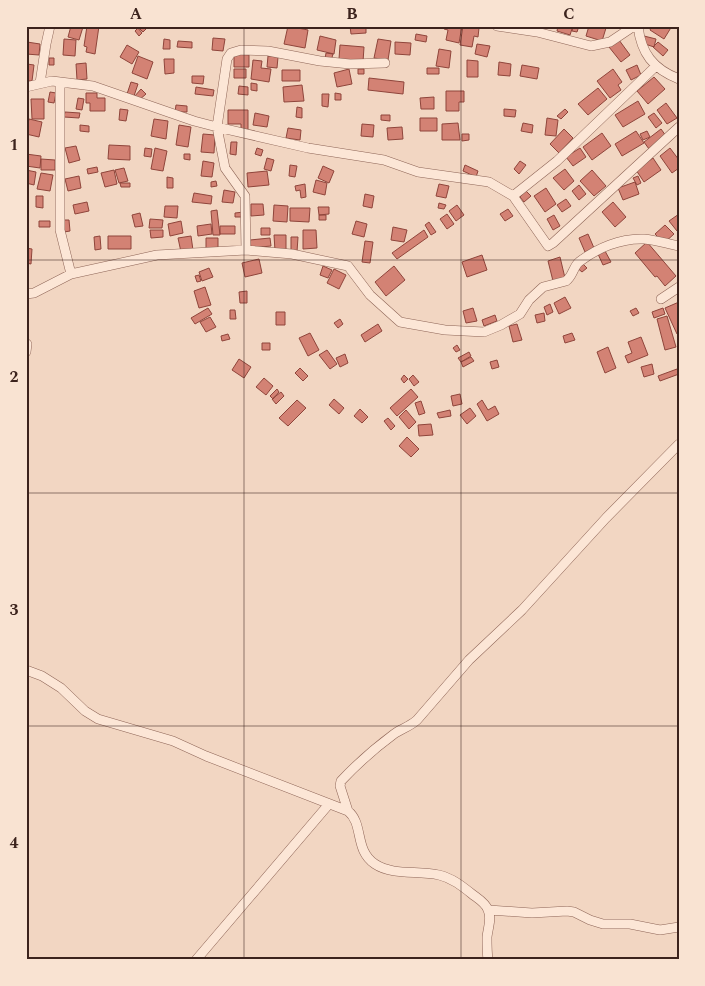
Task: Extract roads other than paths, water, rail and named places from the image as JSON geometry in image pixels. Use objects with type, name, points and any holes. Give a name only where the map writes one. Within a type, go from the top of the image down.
[{"type":"street","points":[[40,83],[50,26]]},
{"type":"street","points":[[497,26],[537,32],[591,46],[610,42],[634,26]]},
{"type":"street","points":[[638,26],[639,40],[647,56],[656,66],[670,76],[679,79]]},
{"type":"street","points":[[246,250],[245,196],[225,168],[217,127],[228,59],[234,51],[268,50],[320,61],[350,64],[385,63]]},
{"type":"street","points":[[513,196],[557,161],[656,66]]},
{"type":"street","points":[[60,82],[60,230],[71,274]]},
{"type":"street","points":[[26,87],[40,83],[60,82],[101,88],[185,118],[217,127],[308,148],[384,160],[418,172],[489,182],[513,196],[548,246],[679,127]]},
{"type":"street","points":[[26,294],[34,293],[71,274],[157,255],[246,250],[292,254],[348,266],[370,295],[400,322],[445,330],[484,332],[520,314],[538,290],[569,279],[576,264],[602,248],[621,241],[644,239],[679,246]]},
{"type":"street","points":[[661,299],[679,288]]},
{"type":"street","points":[[488,960],[487,937],[490,918],[485,904],[456,881],[438,874],[392,870],[376,865],[360,845],[353,815],[348,810],[340,786],[341,781],[366,756],[396,732],[409,727],[417,720],[469,660],[522,610],[606,518],[679,444]]},
{"type":"street","points":[[26,670],[42,676],[60,688],[98,720],[113,722],[173,741],[206,756],[348,810]]},
{"type":"street","points":[[196,960],[329,804]]},
{"type":"street","points":[[488,910],[532,913],[574,912],[603,924],[630,924],[660,930],[679,927]]}]
